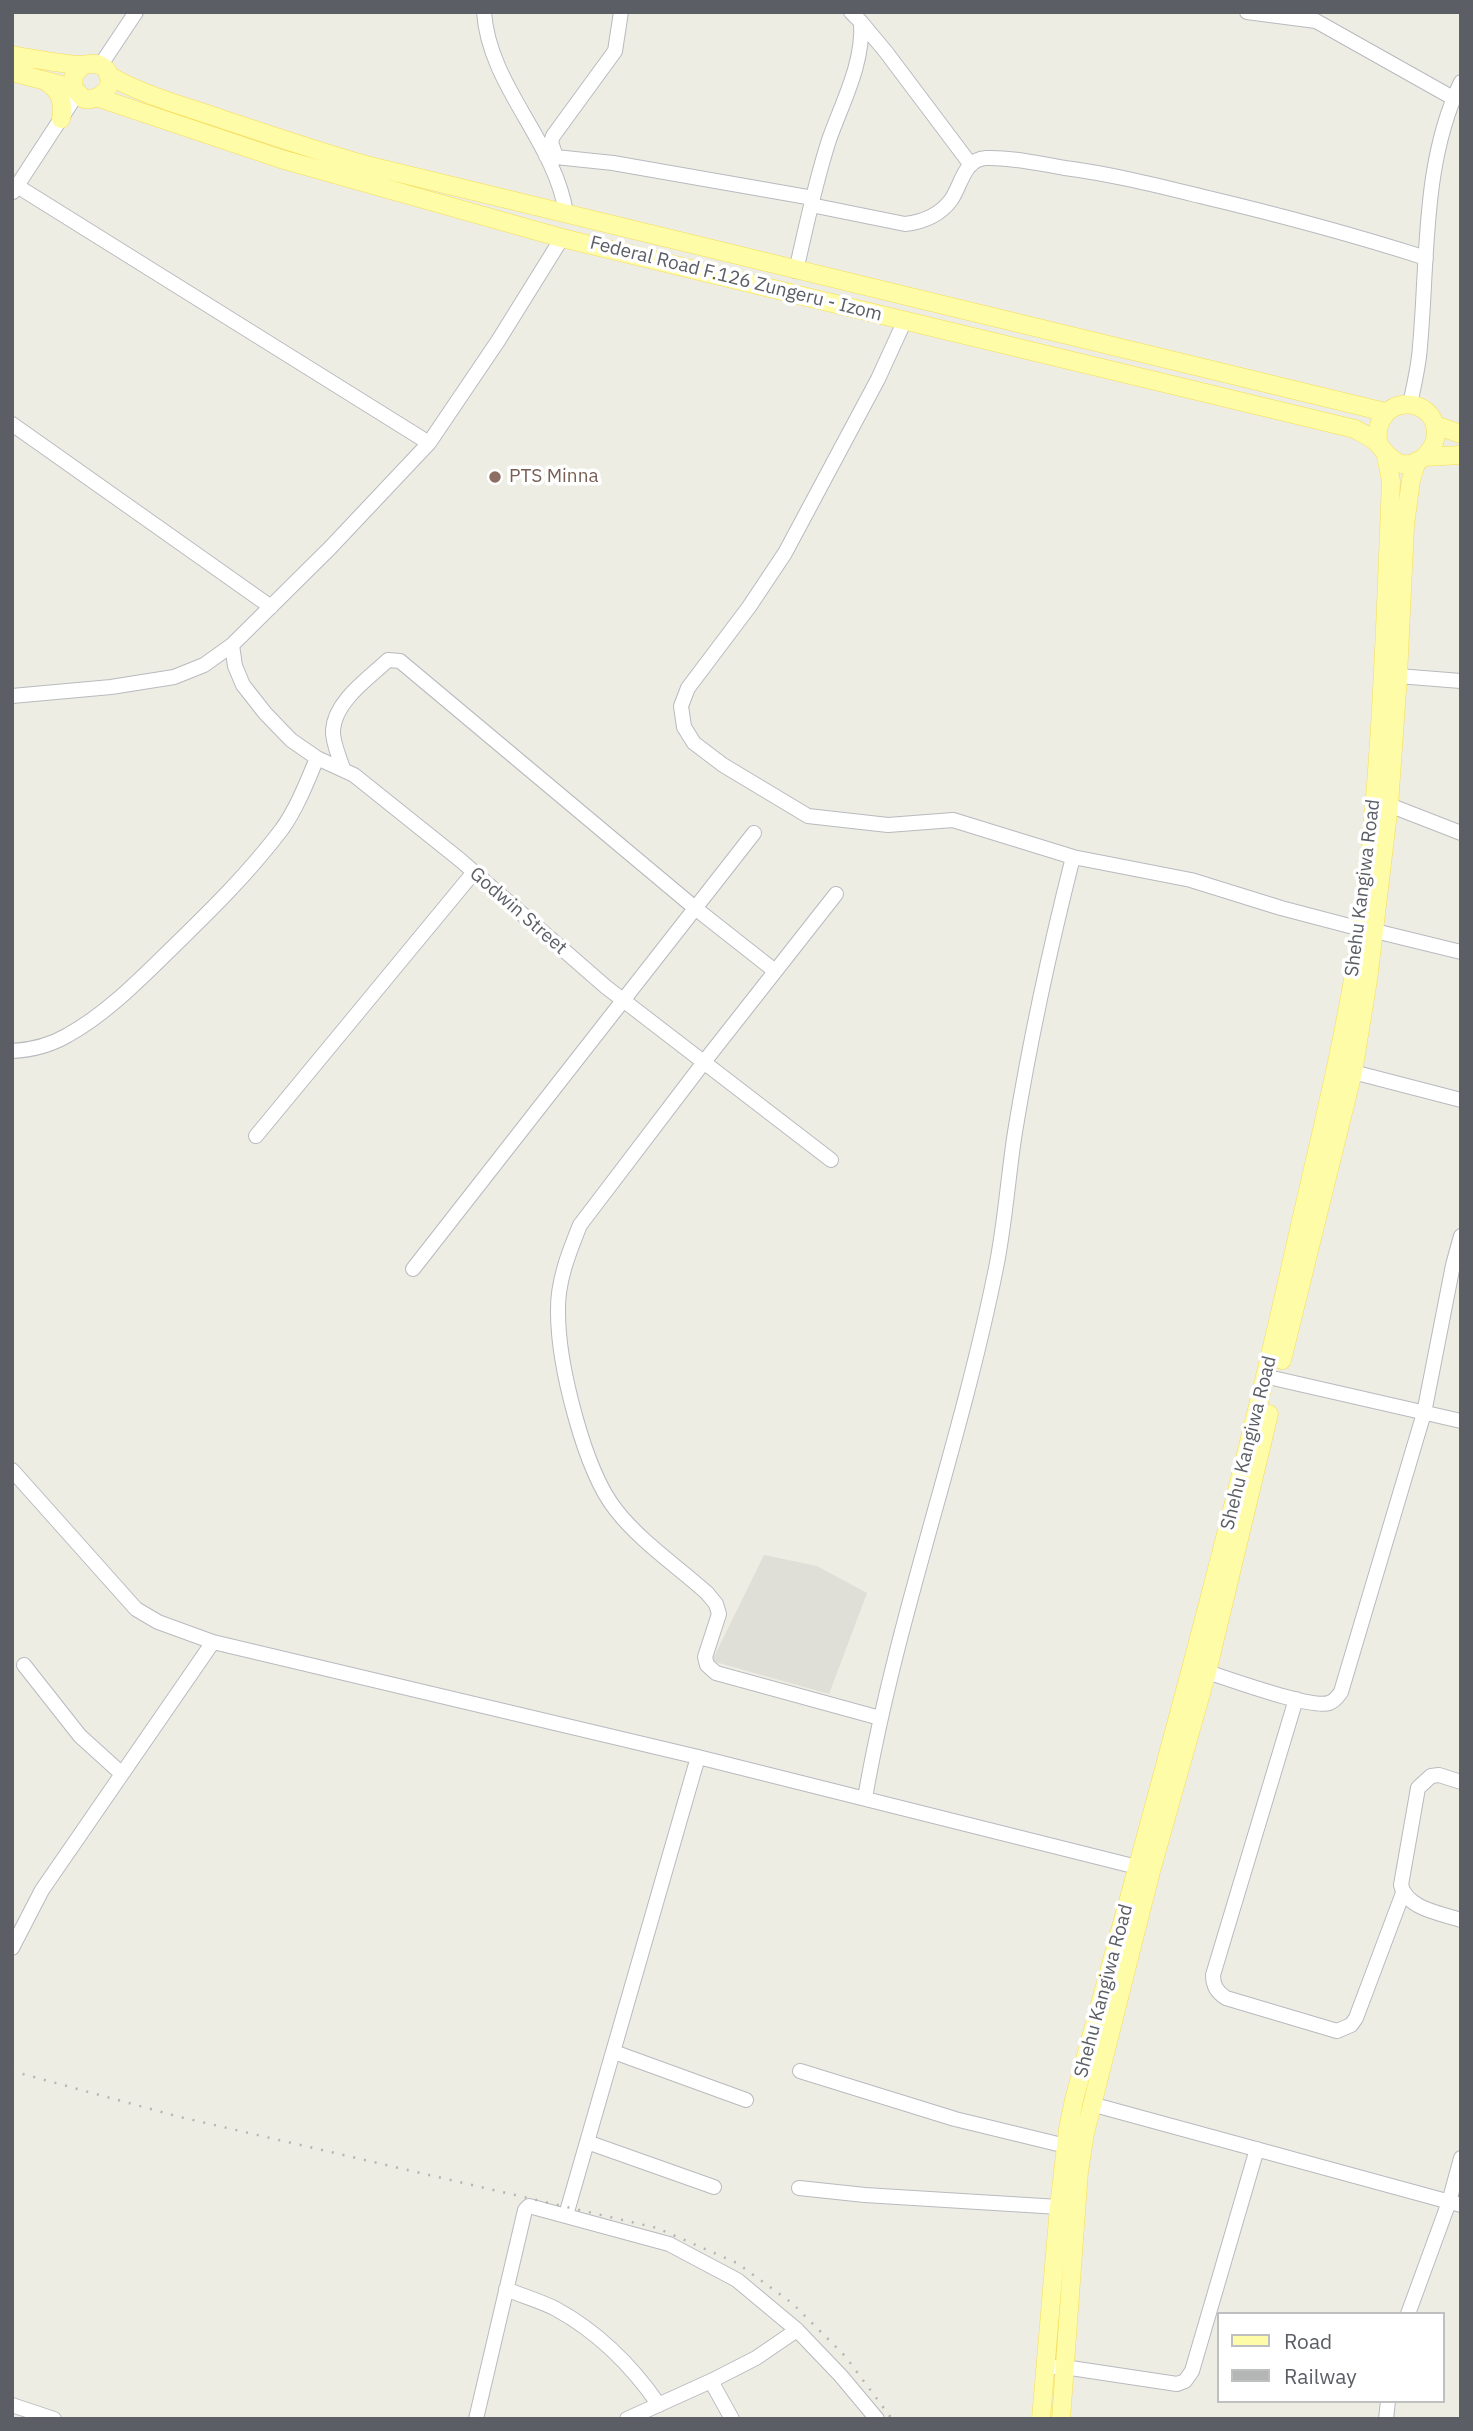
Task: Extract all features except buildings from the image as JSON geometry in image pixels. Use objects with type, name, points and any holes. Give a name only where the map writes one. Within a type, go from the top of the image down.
[{"type":"main road","name":"Federal Road F.126 Zungeru - Izom","points":[[12,55],[97,68],[135,89],[289,142],[366,165],[1385,412]]},
{"type":"main road","points":[[12,72],[75,91],[84,99],[99,98],[108,88],[97,68],[74,75],[75,91]]},
{"type":"main road","points":[[47,82],[55,87],[62,99],[64,107],[61,119]]},
{"type":"main road","name":"Federal Road F.126 Zungeru - Izom","points":[[99,98],[281,159],[562,238],[1355,429],[1382,450]]},
{"type":"main road","points":[[1070,360],[1074,338]]},
{"type":"main road","points":[[1421,459],[1434,443],[1435,425],[1428,413],[1410,404],[1401,404],[1385,412],[1376,432],[1382,450],[1401,463],[1461,456]]},
{"type":"main road","points":[[1435,425],[1461,434]]},
{"type":"main road","name":"Shehu Kangiwa Road","points":[[1060,2419],[1079,2171],[1091,2104],[1151,1871],[1207,1672],[1353,1072],[1368,930],[1383,676],[1391,481],[1382,450]]},
{"type":"main road","name":"Shehu Kangiwa Road","points":[[1041,2419],[1059,2207],[1074,2100],[1193,1669],[1266,1376],[1368,930],[1389,805],[1405,525],[1412,480],[1421,459]]},
{"type":"street","points":[[97,68],[136,12]]},
{"type":"street","points":[[484,12],[489,48],[551,157],[566,214]]},
{"type":"street","points":[[551,157],[552,136],[615,51],[621,12]]},
{"type":"street","points":[[1247,12],[1316,20],[1453,97]]},
{"type":"street","points":[[856,17],[971,164]]},
{"type":"street","points":[[796,271],[829,142],[861,50],[856,17]]},
{"type":"street","points":[[1410,404],[1420,349],[1436,153],[1443,124],[1461,82]]},
{"type":"street","points":[[75,91],[61,119],[15,189],[429,443]]},
{"type":"street","points":[[551,157],[612,163],[812,201],[905,224],[932,216],[951,200],[971,164],[986,158],[1113,174],[1273,213],[1426,258]]},
{"type":"street","points":[[12,696],[111,687],[174,677],[204,665],[232,646],[429,443],[498,341],[562,238]]},
{"type":"street","points":[[905,320],[878,379],[785,553],[749,607],[688,688],[681,706],[684,727],[694,743],[723,765],[808,816],[888,825],[953,820],[1073,858],[1191,880],[1280,908],[1461,952]]},
{"type":"street","points":[[12,424],[271,607]]},
{"type":"street","name":"Godwin Street","points":[[232,646],[234,666],[243,685],[290,740],[317,758],[343,769],[474,872],[568,956],[831,1160]]},
{"type":"street","points":[[343,769],[333,729],[339,710],[388,660],[400,661],[695,908],[775,971]]},
{"type":"street","points":[[1398,676],[1461,681]]},
{"type":"street","points":[[12,1051],[31,1050],[65,1037],[92,1021],[223,900],[283,827],[302,794],[317,758]]},
{"type":"street","points":[[1389,805],[1461,833]]},
{"type":"street","points":[[413,1269],[754,833]]},
{"type":"street","points":[[865,1798],[880,1718],[959,1424],[996,1268],[1016,1129],[1034,1033],[1055,928],[1073,858]]},
{"type":"street","points":[[256,1136],[474,872]]},
{"type":"street","points":[[836,894],[580,1225],[562,1279],[557,1311],[572,1403],[584,1446],[602,1488],[615,1510],[716,1604],[719,1614],[705,1657],[707,1665],[716,1673],[880,1718]]},
{"type":"street","points":[[1353,1072],[1461,1100]]},
{"type":"street","points":[[1207,1672],[1296,1699],[1329,1703],[1341,1692],[1424,1413],[1457,1266],[1461,1236]]},
{"type":"street","points":[[1277,1379],[1461,1421]]},
{"type":"street","points":[[12,1470],[136,1609],[158,1622],[212,1642],[698,1757],[1137,1867]]},
{"type":"street","points":[[12,1948],[42,1890],[212,1642]]},
{"type":"street","points":[[24,1665],[80,1737],[122,1774]]},
{"type":"street","points":[[1296,1699],[1217,1962],[1213,1984],[1226,1998],[1337,2031],[1345,2029],[1356,2018],[1403,1894],[1401,1885],[1418,1788],[1423,1780],[1431,1776],[1439,1775],[1461,1782]]},
{"type":"street","points":[[566,2215],[698,1757]]},
{"type":"street","points":[[1403,1894],[1414,1903],[1461,1920]]},
{"type":"street","points":[[614,2052],[746,2100]]},
{"type":"street","points":[[800,2071],[956,2119],[1066,2146]]},
{"type":"street","points":[[1091,2104],[1455,2204]]},
{"type":"street","points":[[587,2142],[715,2186]]},
{"type":"street","points":[[1045,2367],[1064,2367],[1177,2384],[1185,2381],[1192,2371],[1257,2149]]},
{"type":"street","points":[[1409,2312],[1455,2204],[1461,2158]]},
{"type":"street","points":[[799,2188],[865,2195],[1059,2207]]},
{"type":"street","points":[[476,2419],[524,2210],[529,2206],[668,2245],[737,2280],[797,2330],[877,2419]]},
{"type":"street","points":[[506,2289],[554,2308],[611,2348],[639,2377],[659,2405]]},
{"type":"street","points":[[627,2419],[711,2381],[756,2357],[797,2330]]},
{"type":"street","points":[[711,2381],[732,2419]]},
{"type":"street","points":[[12,2405],[54,2419]]},
{"type":"shaded area","points":[[764,1555],[817,1566],[867,1593],[829,1694],[712,1661]]},
{"type":"railway","points":[[12,2071],[180,2117],[657,2228],[737,2263],[792,2303],[845,2356],[892,2419]]},
{"type":"place","name":"PTS Minna","points":[[495,477]]}]
